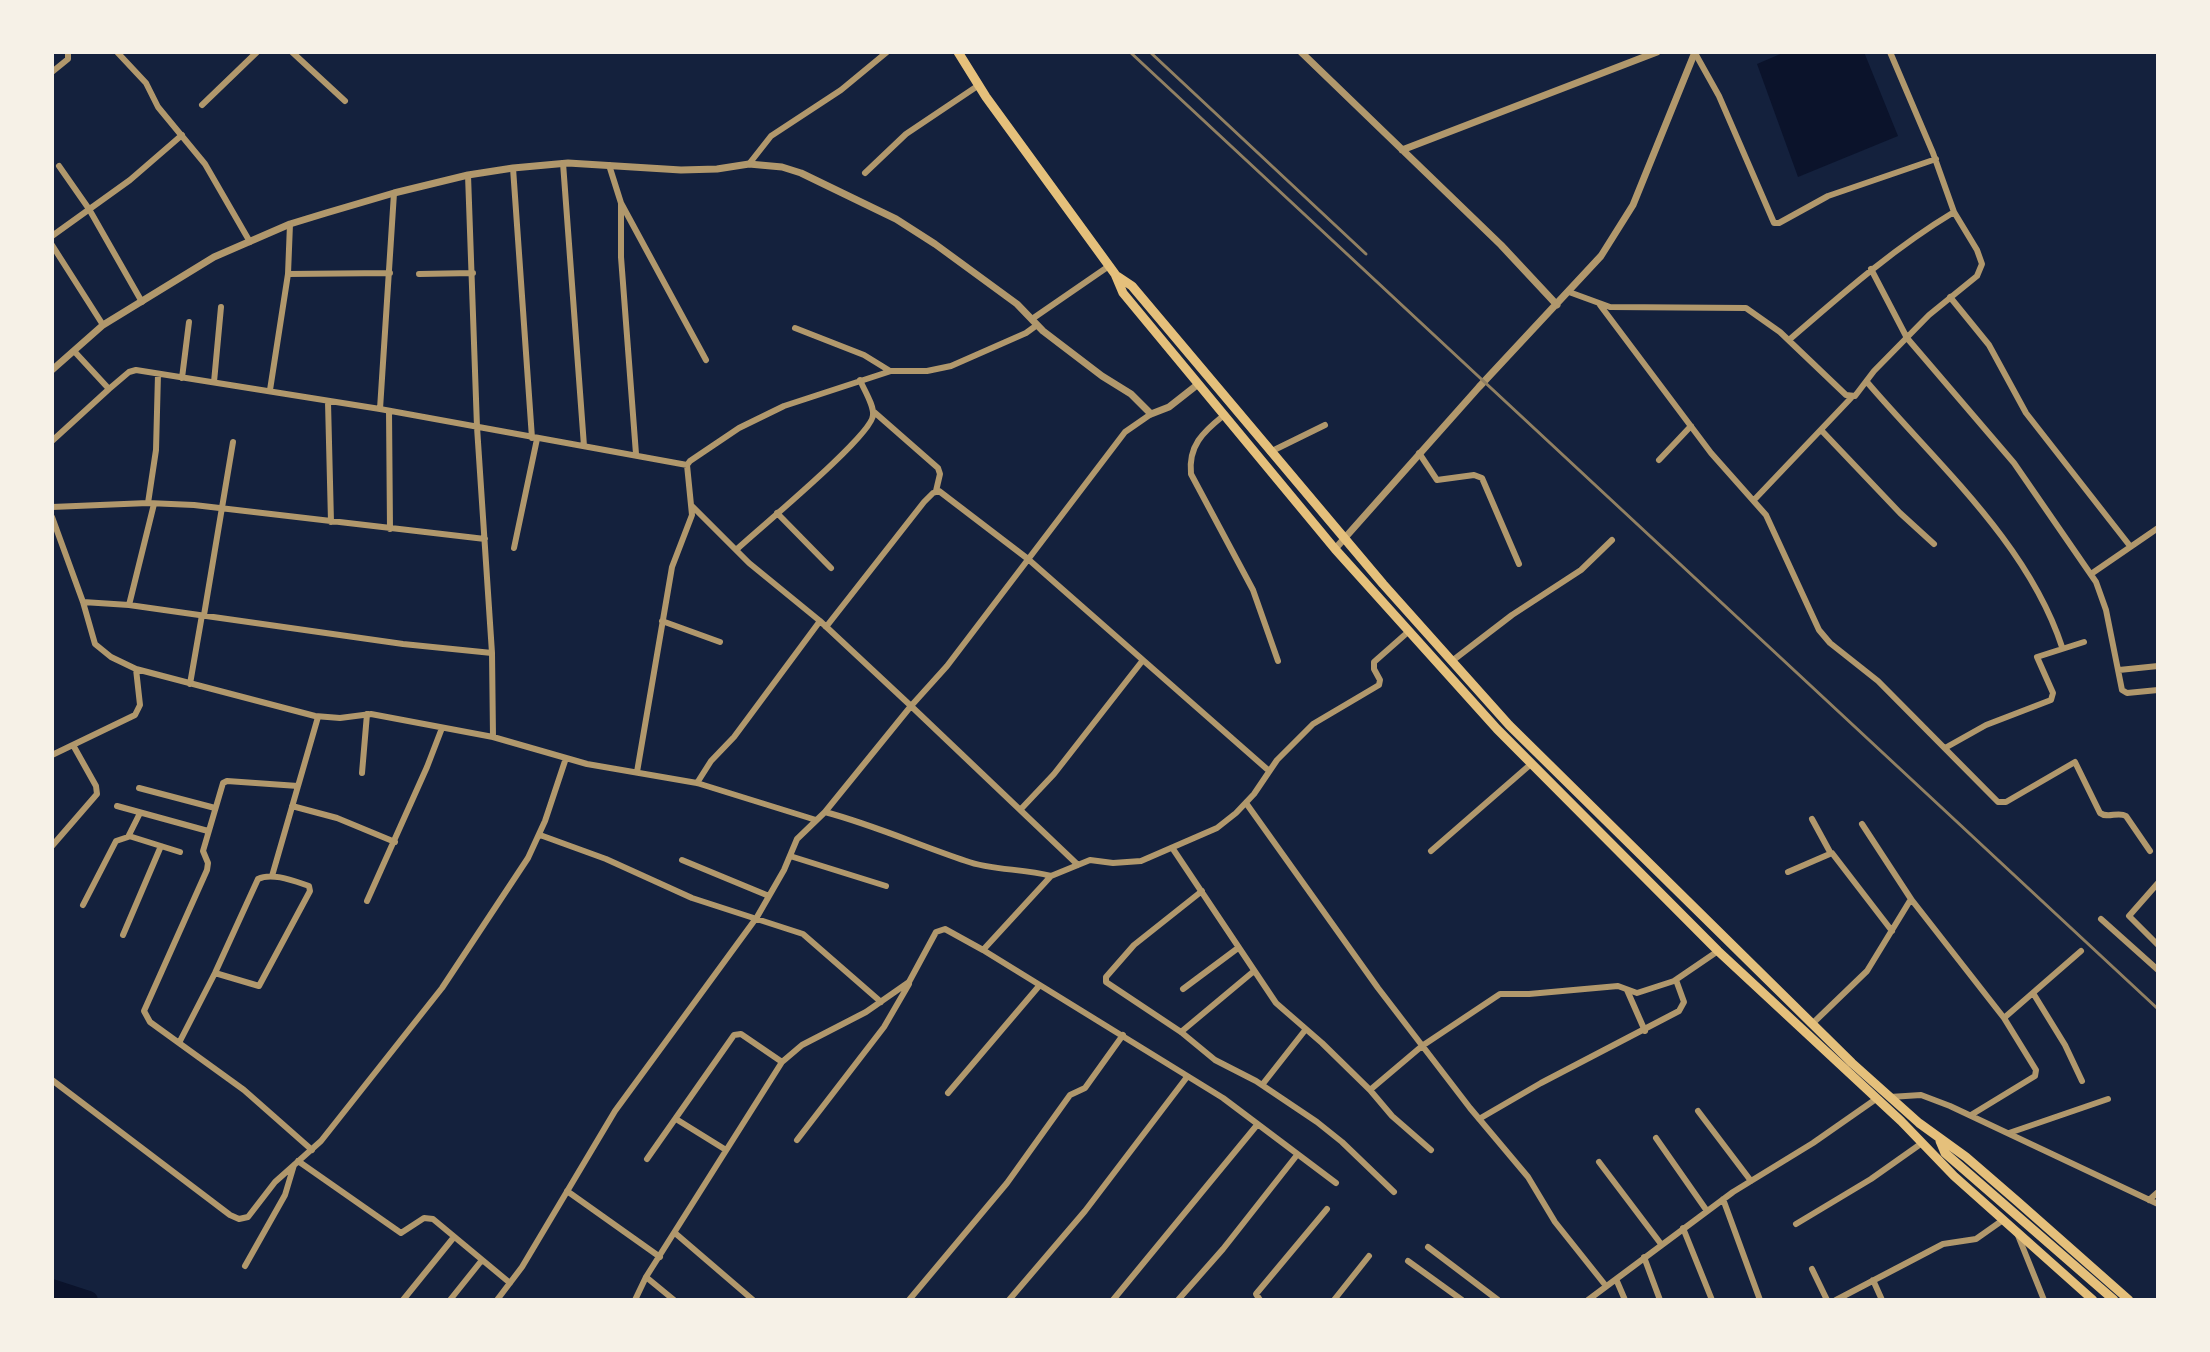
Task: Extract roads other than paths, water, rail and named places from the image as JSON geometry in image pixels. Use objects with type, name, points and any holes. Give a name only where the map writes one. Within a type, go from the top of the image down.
[{"type":"main road","points":[[958,52],[1112,270],[1123,293],[1223,416],[1408,632],[1531,764],[1718,951],[2003,1220],[2093,1300]]},
{"type":"main road","points":[[1112,270],[1132,286],[1270,452],[1509,725],[1890,1097],[2018,1202],[2129,1300]]},
{"type":"main road","points":[[1939,1137],[1945,1153]]},
{"type":"main road","points":[[1926,1147],[1945,1153],[2114,1300]]},
{"type":"street","points":[[52,72],[68,59],[68,52]]},
{"type":"street","points":[[202,105],[257,52]]},
{"type":"street","points":[[292,52],[345,101]]},
{"type":"street","points":[[749,164],[771,136],[841,90],[887,52]]},
{"type":"street","points":[[1301,52],[1501,245],[1557,305]]},
{"type":"street","points":[[1626,52],[1631,61]]},
{"type":"street","points":[[1402,150],[1657,52]]},
{"type":"street","points":[[1695,52],[1719,96],[1769,218],[1774,223],[1840,191],[1936,159]]},
{"type":"street","points":[[1335,549],[1601,256],[1633,205],[1695,52]]},
{"type":"street","points":[[1754,500],[1907,338],[1977,276],[1982,264],[1954,212],[1936,159],[1890,52]]},
{"type":"street","points":[[122,53],[146,83],[160,110],[215,179],[250,242]]},
{"type":"street","points":[[865,173],[906,134],[979,85]]},
{"type":"street","points":[[52,236],[130,180],[182,135]]},
{"type":"street","points":[[563,163],[584,446]]},
{"type":"street","points":[[52,370],[103,325],[214,257],[290,224],[394,193],[468,175],[563,163],[681,170],[749,164],[782,167],[801,173],[878,209],[935,244],[1017,304],[1102,376],[1131,394],[1151,414]]},
{"type":"street","points":[[609,165],[621,203],[706,360]]},
{"type":"street","points":[[59,166],[89,209],[142,302]]},
{"type":"street","points":[[513,168],[534,438],[514,548]]},
{"type":"street","points":[[468,175],[477,427],[492,653],[493,737]]},
{"type":"street","points":[[380,409],[394,193]]},
{"type":"street","points":[[621,203],[621,257],[636,454]]},
{"type":"street","points":[[1789,340],[1871,269],[1954,212]]},
{"type":"street","points":[[270,390],[288,274],[290,224]]},
{"type":"street","points":[[52,245],[103,325]]},
{"type":"street","points":[[1871,269],[1907,338],[2014,463],[2091,574],[2106,610],[2125,693],[2158,690]]},
{"type":"street","points":[[687,465],[761,416],[799,400],[891,371],[927,371],[951,366],[1026,333],[1035,322],[1112,270]]},
{"type":"street","points":[[288,274],[390,273]]},
{"type":"street","points":[[419,274],[473,273]]},
{"type":"street","points":[[1569,292],[1600,305],[1746,308],[1766,320],[1851,398]]},
{"type":"street","points":[[1950,297],[1989,345],[2026,413],[2130,546]]},
{"type":"street","points":[[1600,305],[1721,464],[1754,500],[1775,531],[1819,630],[1830,643],[1878,681],[2000,803],[2076,762],[2101,814],[2126,816],[2150,851]]},
{"type":"street","points":[[214,382],[221,307]]},
{"type":"street","points":[[182,378],[189,322]]},
{"type":"street","points":[[795,328],[864,355],[891,371]]},
{"type":"street","points":[[74,351],[109,389]]},
{"type":"street","points":[[52,441],[133,370],[270,390],[687,465]]},
{"type":"street","points":[[129,605],[151,504],[158,374]]},
{"type":"street","points":[[697,783],[823,624],[936,491],[940,474],[938,468],[873,411],[860,380]]},
{"type":"street","points":[[1867,382],[2010,548],[2040,592],[2062,647]]},
{"type":"street","points":[[497,1300],[615,1111],[757,917],[797,839],[825,812],[947,666],[1125,432],[1151,414],[1169,407],[1197,385]]},
{"type":"street","points":[[328,402],[331,522]]},
{"type":"street","points":[[389,411],[390,529]]},
{"type":"street","points":[[736,550],[849,447],[872,420],[873,411]]},
{"type":"street","points":[[1223,416],[1196,440],[1190,463],[1191,474],[1253,590],[1278,661]]},
{"type":"street","points":[[1270,452],[1325,425]]},
{"type":"street","points":[[1659,460],[1691,426]]},
{"type":"street","points":[[1822,431],[1934,544]]},
{"type":"street","points":[[190,684],[233,442]]},
{"type":"street","points":[[1419,453],[1437,480],[1474,475],[1482,478],[1519,564]]},
{"type":"street","points":[[637,772],[674,560],[693,507],[687,465]]},
{"type":"street","points":[[936,491],[1028,559],[1268,770]]},
{"type":"street","points":[[52,507],[151,504],[223,508],[485,539]]},
{"type":"street","points":[[693,507],[736,550],[823,624],[1078,865]]},
{"type":"street","points":[[777,513],[831,568]]},
{"type":"street","points":[[52,517],[95,644],[136,669],[318,717],[367,714],[493,737],[566,758],[697,783],[816,820]]},
{"type":"street","points":[[2091,574],[2158,528]]},
{"type":"street","points":[[1452,661],[1512,615],[1581,570],[1612,540]]},
{"type":"street","points":[[83,602],[129,605],[430,648],[492,653]]},
{"type":"street","points":[[662,621],[720,642]]},
{"type":"street","points":[[983,950],[1051,876],[1090,860],[1113,863],[1141,861],[1217,828],[1246,803],[1268,770],[1313,724],[1379,685],[1374,662],[1408,632]]},
{"type":"street","points":[[1945,748],[1986,725],[2051,700],[2053,693],[2036,658],[2084,642]]},
{"type":"street","points":[[1021,809],[1054,774],[1143,660]]},
{"type":"street","points":[[2119,670],[2158,666]]},
{"type":"street","points":[[52,755],[138,712],[136,669]]},
{"type":"street","points":[[362,773],[367,714]]},
{"type":"street","points":[[272,876],[318,717]]},
{"type":"street","points":[[367,901],[442,728]]},
{"type":"street","points":[[52,846],[97,794],[96,786],[73,745]]},
{"type":"street","points":[[52,1080],[239,1219],[248,1217],[275,1182],[328,1133],[442,988],[540,835],[566,758]]},
{"type":"street","points":[[1431,851],[1531,764]]},
{"type":"street","points":[[298,786],[226,781],[202,853],[208,863],[207,870],[144,1011],[150,1022],[256,1099],[312,1150]]},
{"type":"street","points":[[139,788],[215,808]]},
{"type":"street","points":[[1246,803],[1422,1046],[1528,1177],[1555,1222],[1606,1286]]},
{"type":"street","points":[[117,806],[208,831]]},
{"type":"street","points":[[292,806],[345,821],[395,842]]},
{"type":"street","points":[[825,812],[874,826],[966,861],[1051,876]]},
{"type":"street","points":[[129,836],[140,813]]},
{"type":"street","points":[[1812,819],[1830,852],[1892,931]]},
{"type":"street","points":[[1862,824],[1911,899],[2004,1018],[2036,1074],[1971,1115]]},
{"type":"street","points":[[540,835],[606,859],[692,898],[795,930],[811,939],[881,1002]]},
{"type":"street","points":[[83,905],[117,839],[129,836],[180,852]]},
{"type":"street","points":[[123,935],[161,846]]},
{"type":"street","points":[[1173,849],[1276,1003],[1431,1150]]},
{"type":"street","points":[[1788,872],[1830,852]]},
{"type":"street","points":[[790,856],[886,886]]},
{"type":"street","points":[[682,860],[769,896]]},
{"type":"street","points":[[179,1043],[256,883],[261,877],[272,876],[306,884],[310,890],[260,985],[257,987],[215,973]]},
{"type":"street","points":[[2158,883],[2129,916],[2158,945]]},
{"type":"street","points":[[1202,891],[1137,943],[1105,980],[1181,1032],[1215,1060],[1262,1085],[1327,1129],[1394,1192]]},
{"type":"street","points":[[1812,1024],[1867,971],[1911,899]]},
{"type":"street","points":[[2101,919],[2158,970]]},
{"type":"street","points":[[797,1140],[884,1027],[936,932],[945,929],[1223,1098],[1336,1183]]},
{"type":"street","points":[[1183,989],[1238,948]]},
{"type":"street","points":[[1370,1090],[1422,1046],[1500,994],[1611,986],[1637,993],[1676,980],[1718,951]]},
{"type":"street","points":[[2004,1018],[2081,951]]},
{"type":"street","points":[[1181,1032],[1254,971]]},
{"type":"street","points":[[1479,1119],[1541,1083],[1645,1031],[1683,1007],[1676,980]]},
{"type":"street","points":[[635,1300],[646,1277],[782,1062],[802,1045],[881,1002],[909,982]]},
{"type":"street","points":[[948,1093],[1039,986]]},
{"type":"street","points":[[1626,989],[1645,1031]]},
{"type":"street","points":[[2033,993],[2065,1045],[2082,1081]]},
{"type":"street","points":[[1262,1085],[1306,1029]]},
{"type":"street","points":[[647,1159],[736,1034],[741,1034],[782,1062]]},
{"type":"street","points":[[909,1300],[1007,1183],[1070,1095],[1085,1088],[1123,1035]]},
{"type":"street","points":[[1009,1300],[1085,1211],[1187,1077]]},
{"type":"street","points":[[1890,1097],[1921,1095],[1971,1115],[2158,1204]]},
{"type":"street","points":[[1588,1300],[1723,1199],[1876,1099]]},
{"type":"street","points":[[2009,1133],[2108,1099]]},
{"type":"street","points":[[1698,1111],[1751,1181]]},
{"type":"street","points":[[676,1119],[726,1150]]},
{"type":"street","points":[[1113,1300],[1257,1125]]},
{"type":"street","points":[[1656,1138],[1707,1211]]},
{"type":"street","points":[[1796,1224],[1926,1147]]},
{"type":"street","points":[[1178,1300],[1223,1249],[1297,1155]]},
{"type":"street","points":[[1599,1162],[1661,1244]]},
{"type":"street","points":[[296,1163],[401,1233],[427,1217],[510,1283]]},
{"type":"street","points":[[245,1266],[285,1195],[296,1163]]},
{"type":"street","points":[[567,1191],[660,1257]]},
{"type":"street","points":[[2149,1200],[2158,1192]]},
{"type":"street","points":[[1723,1199],[1760,1300]]},
{"type":"street","points":[[1260,1300],[1256,1294],[1327,1209]]},
{"type":"street","points":[[1836,1300],[1943,1244],[1976,1239],[2003,1220]]},
{"type":"street","points":[[1683,1228],[1712,1300]]},
{"type":"street","points":[[2016,1232],[2044,1300]]},
{"type":"street","points":[[675,1233],[753,1300]]},
{"type":"street","points":[[403,1300],[454,1237]]},
{"type":"street","points":[[1428,1247],[1498,1300]]},
{"type":"street","points":[[1334,1300],[1369,1256]]},
{"type":"street","points":[[1644,1257],[1660,1300]]},
{"type":"street","points":[[450,1300],[482,1260]]},
{"type":"street","points":[[1408,1261],[1462,1300]]},
{"type":"street","points":[[1812,1269],[1827,1300]]},
{"type":"street","points":[[646,1277],[674,1300]]},
{"type":"street","points":[[1616,1279],[1625,1300]]},
{"type":"street","points":[[1873,1280],[1882,1300]]},
{"type":"water","points":[[1785,52],[1864,52],[1898,136],[1798,177],[1757,64]]},
{"type":"waterway","points":[[52,1288],[89,1300]]},
{"type":"railway","points":[[1130,52],[2158,1009]]},
{"type":"railway","points":[[1150,52],[1366,254]]}]
